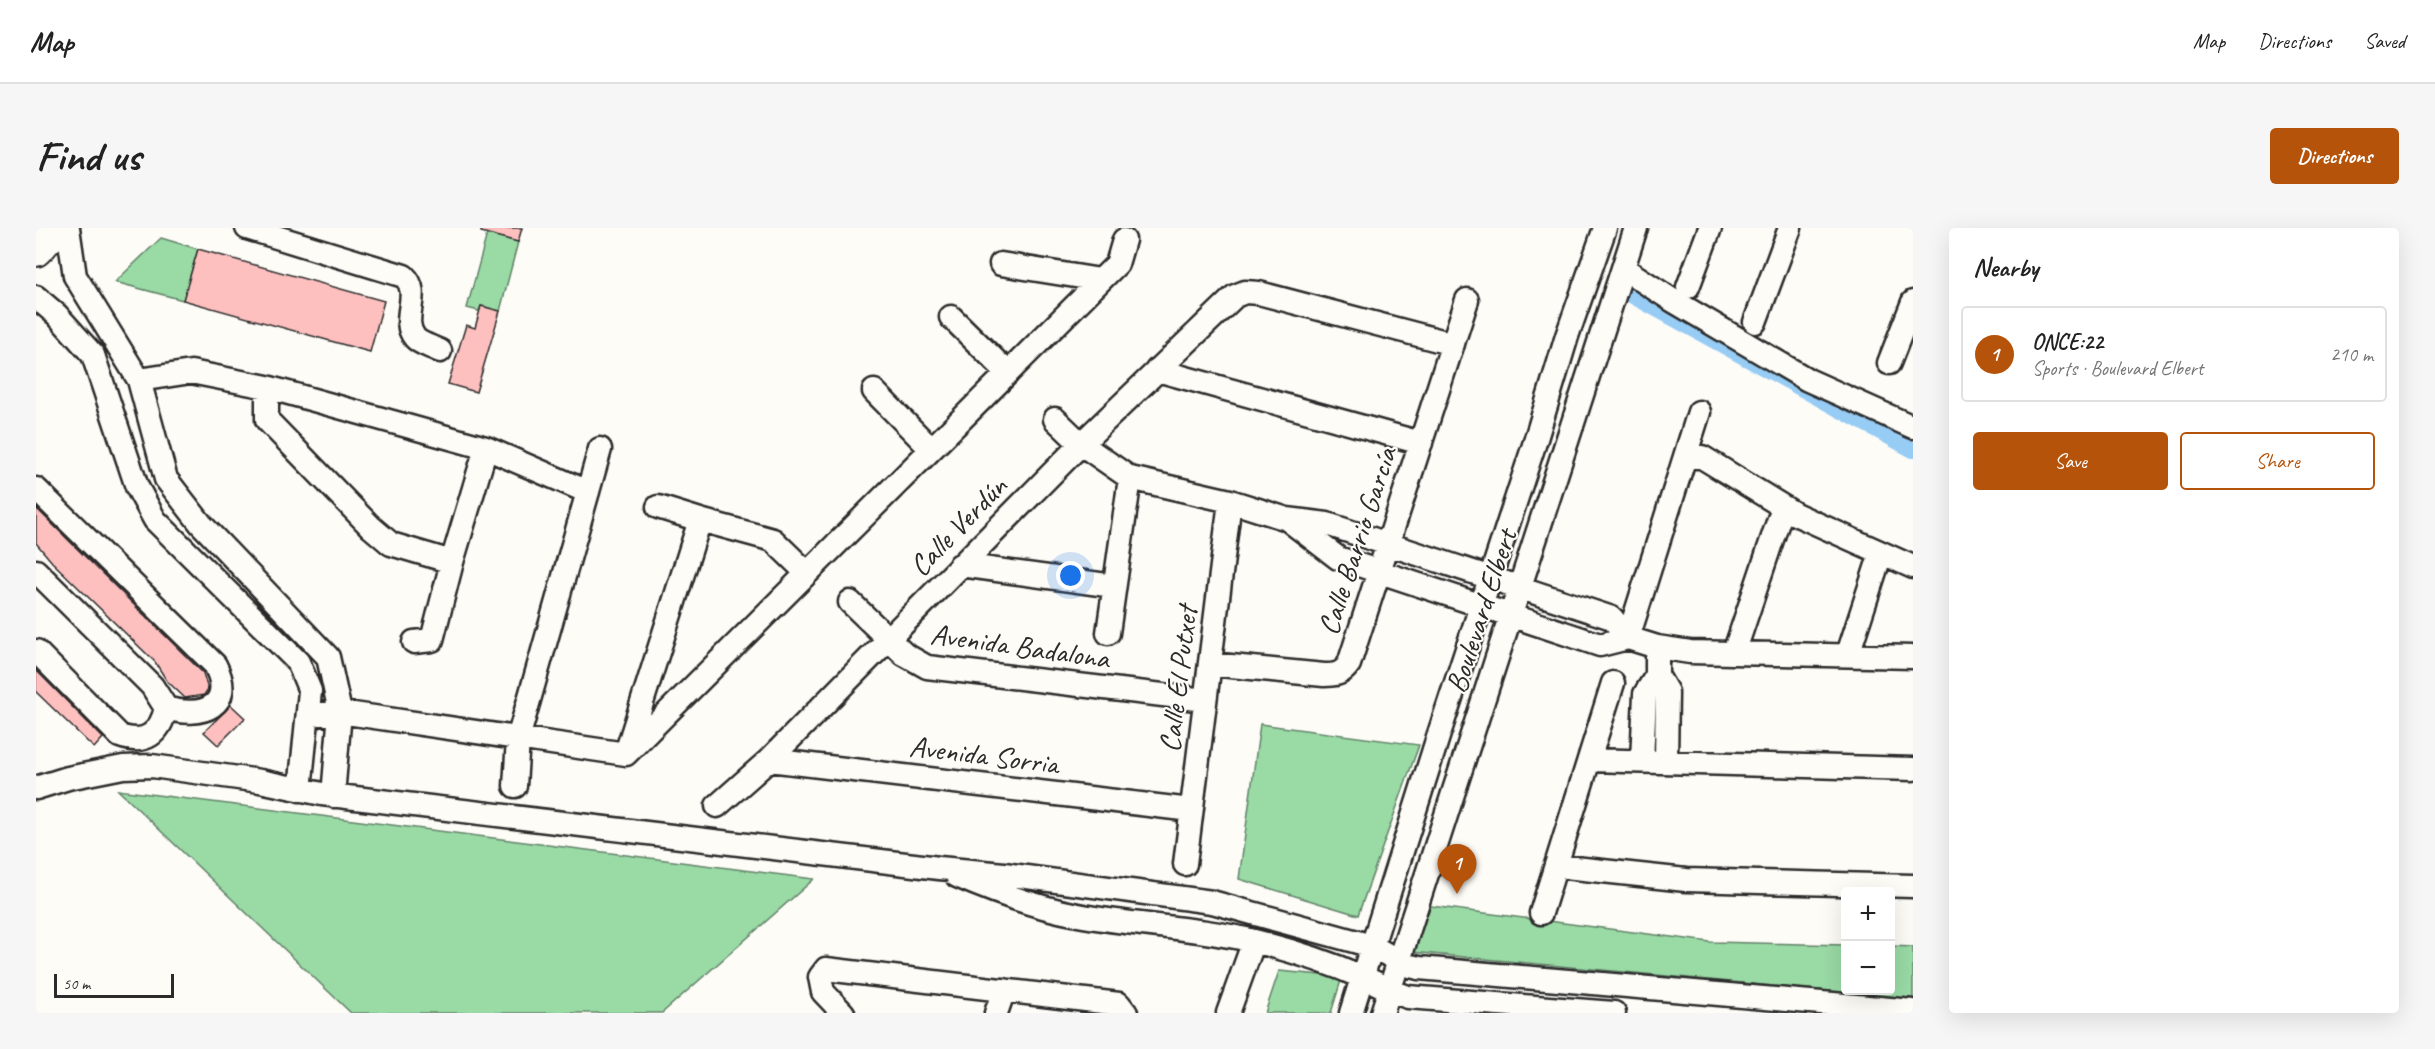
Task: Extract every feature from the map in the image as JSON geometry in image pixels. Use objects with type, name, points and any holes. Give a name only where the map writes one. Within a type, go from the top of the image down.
[{"type":"main road","points":[[36,251],[59,228]]},
{"type":"street","points":[[68,228],[75,276],[139,380],[166,479],[201,524],[328,657],[340,712],[333,796]]},
{"type":"street","points":[[247,228],[404,276],[410,282],[412,289],[409,320],[411,331],[416,339],[440,351]]},
{"type":"street","name":"Boulevard Elbert","points":[[1351,1013],[1567,336],[1605,228]]},
{"type":"street","name":"Boulevard Elbert","points":[[1382,1013],[1636,228]]},
{"type":"street","points":[[1688,287],[1710,228]]},
{"type":"street","points":[[1755,322],[1790,228]]},
{"type":"street","points":[[626,754],[1117,264],[1124,240]]},
{"type":"street","points":[[1001,264],[1100,280]]},
{"type":"street","points":[[1623,268],[1672,300],[1808,380],[1913,427]]},
{"type":"street","name":"Calle Verdún","points":[[717,806],[769,760],[1081,444],[1228,301],[1245,292],[1259,293],[1452,344]]},
{"type":"street","points":[[36,297],[57,315],[93,355],[137,487],[155,520],[298,662],[310,691],[300,790]]},
{"type":"street","name":"Calle Barrio García","points":[[1210,663],[1324,675],[1340,674],[1349,664],[1467,300]]},
{"type":"street","points":[[1889,363],[1906,342],[1913,302]]},
{"type":"street","points":[[951,317],[1008,373]]},
{"type":"street","points":[[1157,370],[1421,443]]},
{"type":"street","points":[[139,380],[191,372],[267,387],[486,448],[588,492]]},
{"type":"street","points":[[267,387],[267,420],[371,527],[391,544],[452,562]]},
{"type":"street","points":[[874,391],[930,449]]},
{"type":"street","points":[[1628,638],[1699,412]]},
{"type":"street","points":[[1055,419],[1081,444],[1130,478],[1230,501],[1287,519],[1327,524],[1612,618],[1628,638]]},
{"type":"street","points":[[414,642],[432,640],[452,562],[486,448]]},
{"type":"street","points":[[515,786],[518,739],[600,449]]},
{"type":"street","points":[[1685,457],[1702,457],[1783,507],[1913,567]]},
{"type":"street","points":[[1108,633],[1130,478]]},
{"type":"street","points":[[36,489],[216,665],[222,677],[221,690],[216,702],[207,711],[183,713],[166,708],[152,686],[36,570]]},
{"type":"street","name":"Calle El Putxet","points":[[1185,864],[1230,501]]},
{"type":"street","points":[[658,507],[773,540],[807,573]]},
{"type":"street","points":[[1734,653],[1783,507]]},
{"type":"street","points":[[1287,519],[1338,558],[1600,645],[1628,638],[1657,647],[1734,653],[1913,657]]},
{"type":"street","points":[[626,754],[700,520]]},
{"type":"street","points":[[1848,654],[1881,553]]},
{"type":"street","points":[[960,565],[1114,586]]},
{"type":"street","name":"Avenida Badalona","points":[[850,602],[904,654],[927,667],[1205,700]]},
{"type":"street","points":[[1657,647],[1657,675],[1667,692],[1666,762]]},
{"type":"street","points":[[36,651],[120,736],[132,740],[145,738],[160,725],[166,708]]},
{"type":"street","points":[[1642,761],[1645,694],[1657,675]]},
{"type":"street","points":[[1541,913],[1613,683]]},
{"type":"street","points":[[308,715],[340,712],[626,754]]},
{"type":"street","name":"Avenida Sorria","points":[[769,760],[1191,810]]},
{"type":"street","points":[[1589,760],[1913,769]]},
{"type":"street","points":[[36,788],[68,778],[123,767],[152,766],[260,781],[333,796],[939,868],[1002,884],[1080,915],[1254,941],[1363,977],[1389,990],[1408,996],[1614,1013]]},
{"type":"street","points":[[1556,866],[1686,880],[1913,886]]},
{"type":"street","points":[[1002,884],[1212,902],[1372,946],[1399,962],[1419,968],[1751,1005],[1913,1011]]},
{"type":"street","points":[[1228,1013],[1254,941]]},
{"type":"street","points":[[843,1013],[823,992],[820,977],[826,969],[1119,1004],[1126,1013]]},
{"type":"street","points":[[996,1013],[1004,990]]},
{"type":"green space","points":[[487,234],[518,242],[500,311],[481,306],[479,311],[467,308]]},
{"type":"green space","points":[[161,238],[198,249],[183,300],[115,282]]},
{"type":"green space","points":[[1260,724],[1419,745],[1358,915],[1239,879]]},
{"type":"green space","points":[[118,790],[814,879],[662,1013],[351,1013]]},
{"type":"green space","points":[[1431,906],[1710,942],[1841,945],[1841,992],[1411,952]]},
{"type":"green space","points":[[1895,946],[1913,947],[1913,999],[1870,995],[1895,995]]},
{"type":"green space","points":[[1279,971],[1342,977],[1331,1013],[1265,1013]]},
{"type":"building","points":[[482,228],[522,228],[518,242],[481,232]]},
{"type":"building","points":[[198,249],[384,301],[370,352],[183,300]]},
{"type":"building","points":[[481,306],[500,311],[476,392],[448,384],[466,325],[475,328]]},
{"type":"building","points":[[36,508],[203,673],[208,689],[204,695],[185,698],[167,681],[155,662],[52,562],[36,543]]},
{"type":"building","points":[[36,670],[103,738],[94,748],[36,692]]},
{"type":"building","points":[[231,705],[245,718],[218,745],[204,732]]},
{"type":"waterway","points":[[1631,295],[1913,450]]},
{"type":"place","name":"ONCE:22","points":[[1457,894]]}]
